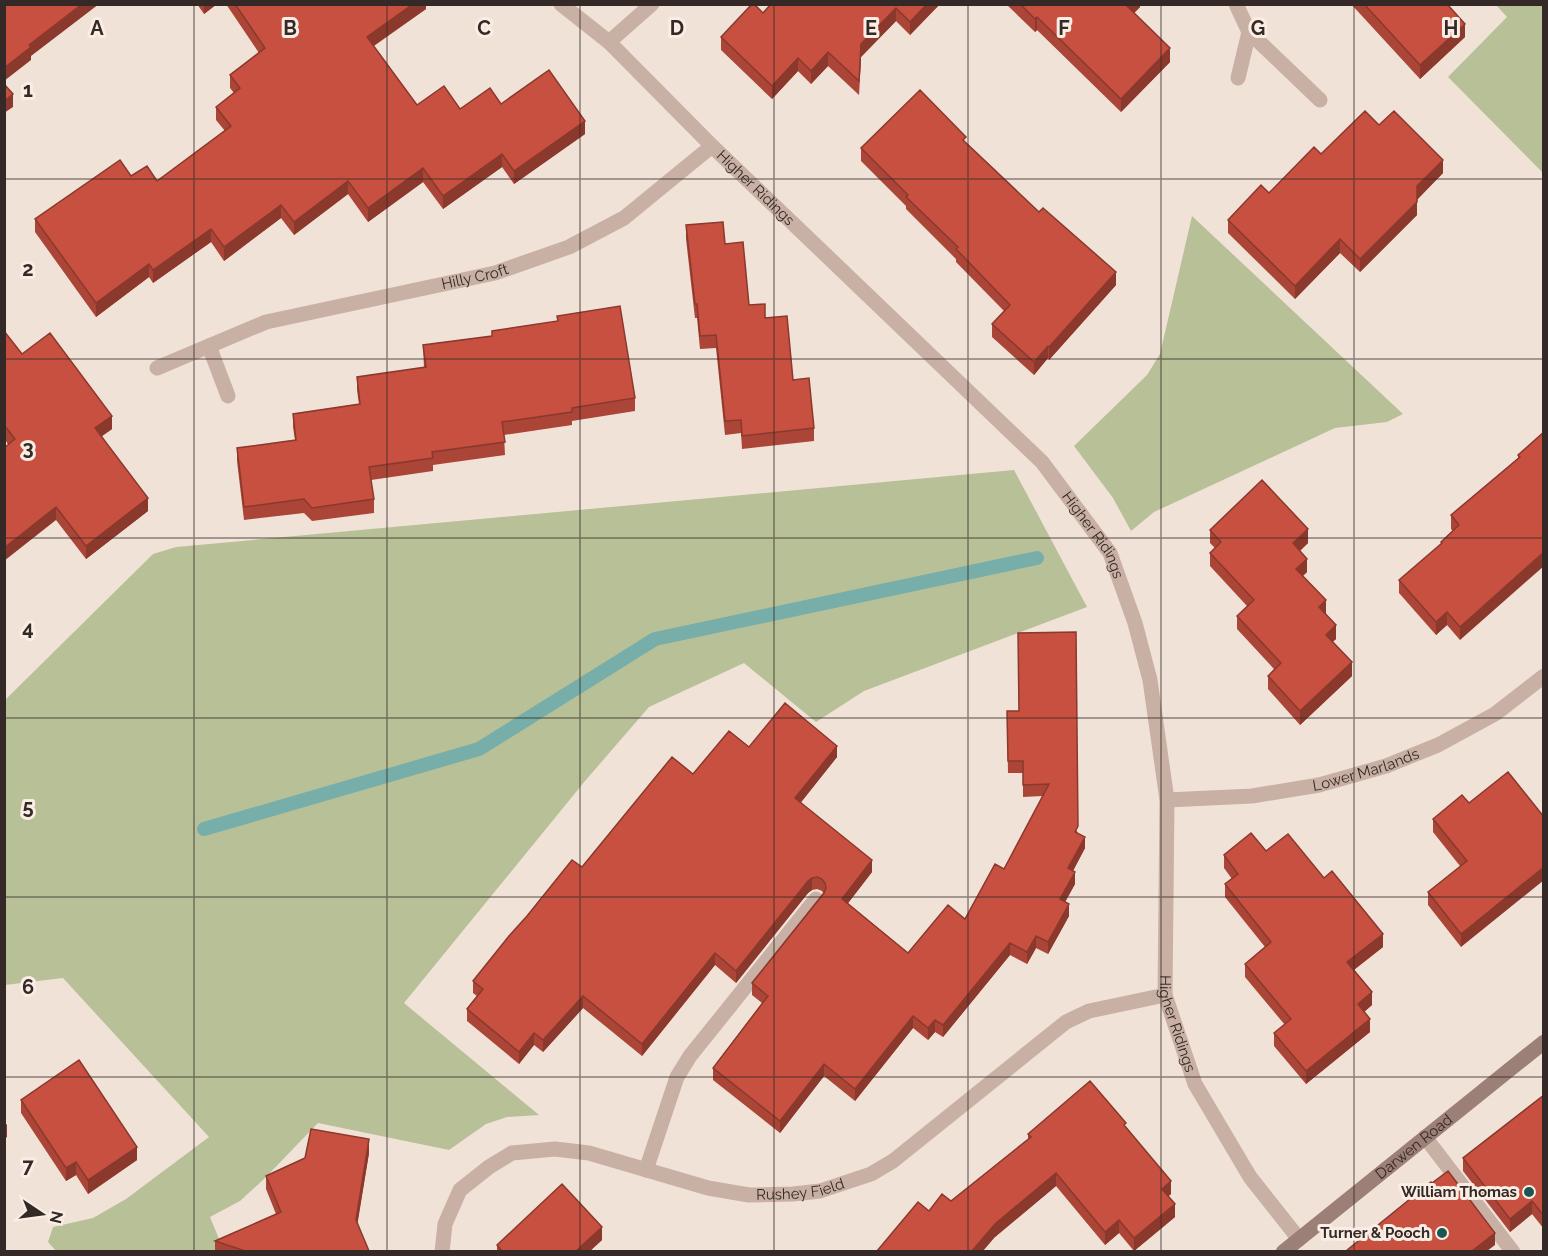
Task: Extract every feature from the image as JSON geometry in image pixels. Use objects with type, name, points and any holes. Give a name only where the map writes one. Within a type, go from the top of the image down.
[{"type":"main road","name":"Darwen Road","points":[[1283,1251],[1544,1042]]},
{"type":"street","name":"Higher Ridings","points":[[561,4],[609,42],[712,146],[1042,462],[1110,553],[1135,623],[1150,680],[1167,800],[1165,995],[1195,1084],[1250,1177],[1299,1239]]},
{"type":"street","points":[[609,42],[652,4]]},
{"type":"street","points":[[1236,4],[1249,32],[1320,100]]},
{"type":"street","points":[[1238,78],[1249,32]]},
{"type":"street","name":"Hilly Croft","points":[[158,368],[266,322],[495,273],[569,248],[624,218],[712,146]]},
{"type":"street","points":[[209,346],[228,396]]},
{"type":"street","name":"Lower Marlands","points":[[1167,800],[1252,796],[1319,784],[1386,766],[1438,745],[1495,714],[1544,676]]},
{"type":"street","points":[[646,1170],[677,1077],[690,1056],[816,899]]},
{"type":"street","name":"Rushey Field","points":[[442,1251],[445,1224],[460,1190],[489,1167],[512,1153],[555,1149],[589,1153],[708,1188],[749,1195],[820,1191],[848,1183],[871,1174],[893,1161],[1066,1022],[1089,1011],[1165,995]]},
{"type":"street","points":[[1425,1137],[1513,1251]]},
{"type":"green space","points":[[1496,5],[1543,5],[1543,173],[1448,77],[1507,17]]},
{"type":"green space","points":[[1192,216],[1403,414],[1387,422],[1335,428],[1154,512],[1131,531],[1113,498],[1074,446],[1147,375],[1160,354]]},
{"type":"green space","points":[[1014,470],[1087,607],[864,691],[816,722],[744,663],[649,707],[585,781],[404,1003],[539,1115],[507,1117],[486,1124],[449,1150],[318,1123],[240,1201],[210,1217],[224,1251],[56,1251],[48,1242],[53,1227],[93,1218],[126,1199],[209,1137],[63,978],[5,985],[5,700],[153,554],[176,547]]},
{"type":"building","points":[[4,4],[82,4],[29,45],[31,47],[4,68]]},
{"type":"building","points":[[235,4],[413,4],[367,37],[417,105],[444,86],[460,109],[490,88],[501,104],[549,70],[585,121],[514,171],[502,154],[443,196],[423,168],[368,208],[348,181],[294,222],[281,205],[224,247],[211,229],[153,270],[149,264],[96,303],[35,219],[120,160],[131,176],[147,166],[157,181],[231,126],[216,107],[240,88],[230,75],[265,48]]},
{"type":"building","points":[[752,4],[763,13],[771,4],[927,4],[910,22],[896,8],[861,44],[859,81],[828,52],[811,71],[798,58],[772,86],[721,37]]},
{"type":"building","points":[[1020,4],[1129,4],[1127,6],[1170,48],[1121,99],[1037,17],[1035,19]]},
{"type":"building","points":[[1364,4],[1447,4],[1465,24],[1420,65]]},
{"type":"building","points":[[4,84],[13,94],[4,101]]},
{"type":"building","points":[[920,90],[966,137],[963,140],[1039,212],[1043,208],[1116,272],[1034,362],[992,324],[1010,305],[956,249],[958,247],[906,197],[908,195],[861,148]]},
{"type":"building","points":[[1365,111],[1379,125],[1394,111],[1443,160],[1417,186],[1417,202],[1360,259],[1340,239],[1295,286],[1228,220],[1261,185],[1269,193],[1314,147],[1321,154]]},
{"type":"building","points":[[723,222],[725,244],[743,242],[749,305],[765,304],[765,318],[787,316],[793,380],[809,378],[814,428],[742,436],[741,420],[725,421],[716,335],[700,336],[686,225]]},
{"type":"building","points":[[620,306],[635,398],[572,408],[572,412],[502,422],[505,442],[432,452],[433,458],[369,467],[374,499],[312,508],[304,499],[244,507],[237,448],[296,440],[293,414],[360,404],[357,377],[426,367],[423,345],[492,336],[492,331],[558,321],[557,316]]},
{"type":"building","points":[[4,331],[22,354],[50,333],[112,416],[95,428],[148,498],[86,546],[56,507],[4,548],[4,448],[15,439],[4,425]]},
{"type":"building","points":[[1544,432],[1544,552],[1460,627],[1447,612],[1436,622],[1399,580],[1459,525],[1451,515],[1520,457],[1518,455]]},
{"type":"building","points":[[1262,480],[1308,529],[1293,543],[1307,559],[1296,569],[1326,600],[1319,607],[1336,625],[1326,635],[1352,662],[1300,711],[1268,676],[1281,663],[1237,616],[1254,600],[1210,553],[1221,542],[1210,530]]},
{"type":"building","points":[[1076,632],[1078,826],[1075,832],[1085,837],[1068,868],[1075,872],[1060,899],[1069,904],[1048,942],[1036,936],[1027,952],[1010,943],[943,1025],[935,1020],[928,1028],[913,1016],[855,1089],[824,1064],[780,1121],[713,1068],[768,996],[752,983],[824,893],[825,883],[817,877],[808,881],[736,971],[715,953],[642,1044],[583,996],[543,1040],[534,1033],[519,1052],[467,1009],[483,989],[473,981],[509,936],[572,860],[582,867],[672,757],[693,774],[729,731],[749,747],[785,703],[837,746],[795,798],[872,860],[842,899],[908,953],[948,905],[965,919],[995,864],[1004,869],[1049,784],[1023,785],[1023,761],[1008,761],[1007,711],[1019,711],[1018,633]]},
{"type":"building","points":[[1508,772],[1544,817],[1544,867],[1461,934],[1428,892],[1467,861],[1433,819],[1462,795],[1469,803]]},
{"type":"building","points":[[1251,833],[1266,851],[1288,834],[1324,878],[1332,871],[1383,934],[1347,962],[1372,992],[1358,1004],[1370,1019],[1306,1071],[1274,1033],[1291,1019],[1245,964],[1271,942],[1225,884],[1238,874],[1224,855]]},
{"type":"building","points":[[79,1060],[137,1147],[88,1180],[76,1162],[66,1168],[21,1100]]},
{"type":"building","points":[[1090,1081],[1171,1181],[1162,1189],[1175,1204],[1134,1238],[1119,1220],[1105,1232],[1056,1173],[995,1224],[972,1251],[877,1251],[918,1202],[929,1211],[942,1194],[951,1201],[1031,1137],[1028,1134]]},
{"type":"building","points":[[1544,1095],[1544,1216],[1532,1201],[1510,1219],[1463,1158]]},
{"type":"building","points":[[311,1129],[369,1139],[356,1220],[369,1251],[245,1251],[215,1241],[281,1212],[266,1176],[305,1158]]},
{"type":"building","points":[[1448,1171],[1495,1233],[1472,1251],[1346,1251],[1431,1182]]},
{"type":"building","points":[[562,1184],[602,1227],[576,1251],[502,1251],[497,1245]]},
{"type":"waterway","points":[[204,829],[479,749],[655,639],[1037,558]]},
{"type":"place","name":"William Thomas","points":[[1529,1192]]},
{"type":"place","name":"Turner & Pooch","points":[[1442,1233]]}]
